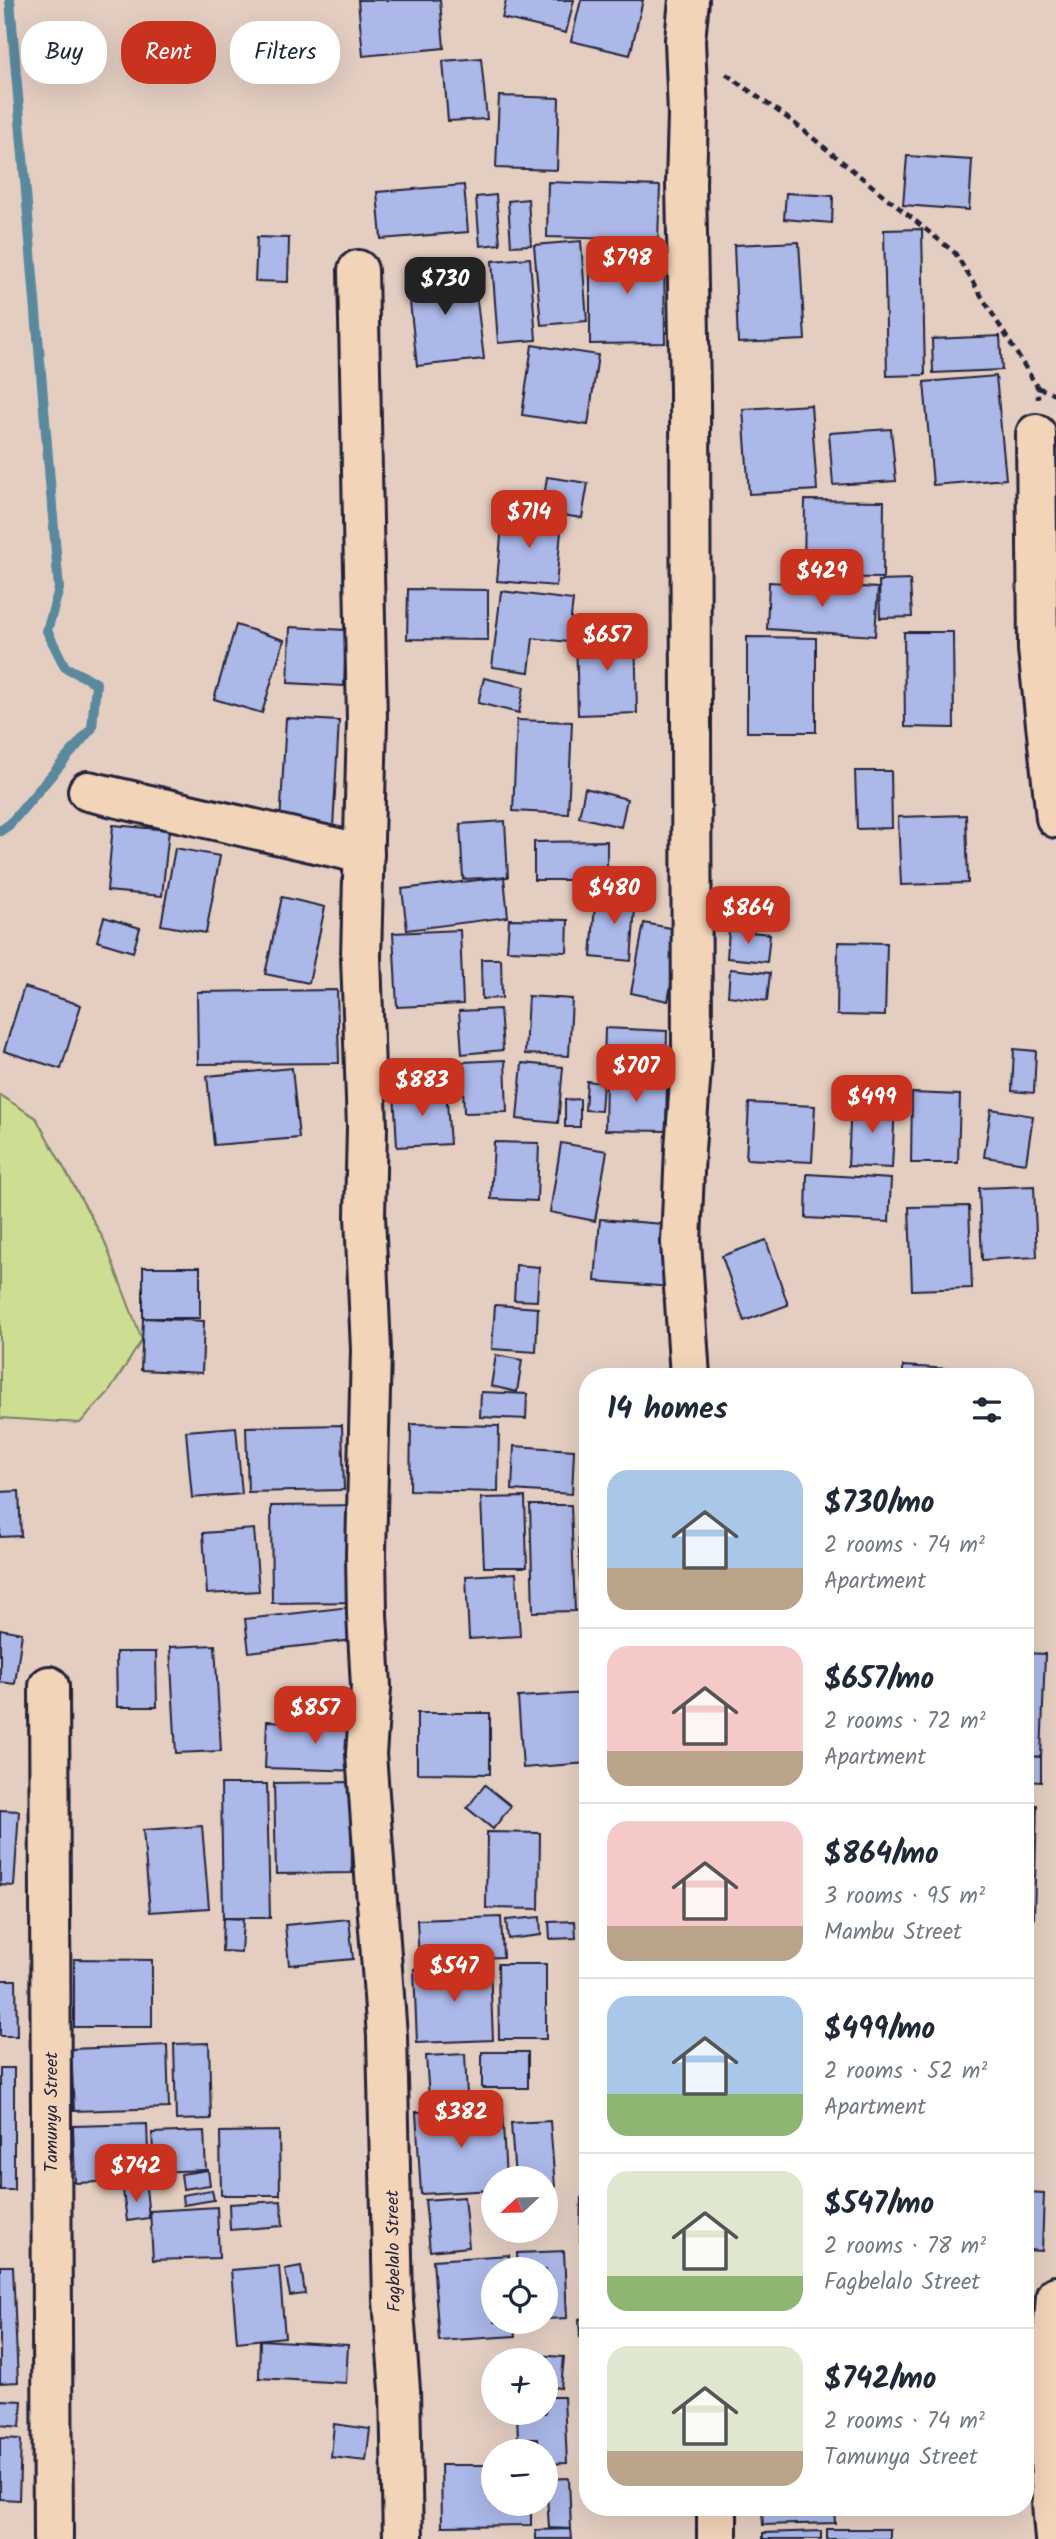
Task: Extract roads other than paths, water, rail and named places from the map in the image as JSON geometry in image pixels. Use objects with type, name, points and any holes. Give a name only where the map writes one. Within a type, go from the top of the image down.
[{"type":"street","points":[[689,0],[685,40],[690,402],[692,1056],[684,1149],[681,1242],[689,1368]]},
{"type":"street","name":"Fagbelalo Street","points":[[358,270],[367,721],[361,957],[367,1128],[365,1216],[371,1350],[366,1553],[366,1614],[371,1687],[366,1754],[387,2036],[393,2300],[400,2390],[403,2539]]},
{"type":"street","points":[[1036,434],[1038,649],[1056,818]]},
{"type":"street","points":[[88,791],[364,854]]},
{"type":"street","name":"Tamunya Street","points":[[49,1686],[53,2539]]},
{"type":"street","points":[[1055,2539],[1052,2509],[1050,2368],[1056,2296]]},
{"type":"street","points":[[717,2516],[717,2539]]},
{"type":"waterway","points":[[0,831],[9,825],[92,728],[96,683],[65,667],[47,631],[59,589],[10,0]]}]
